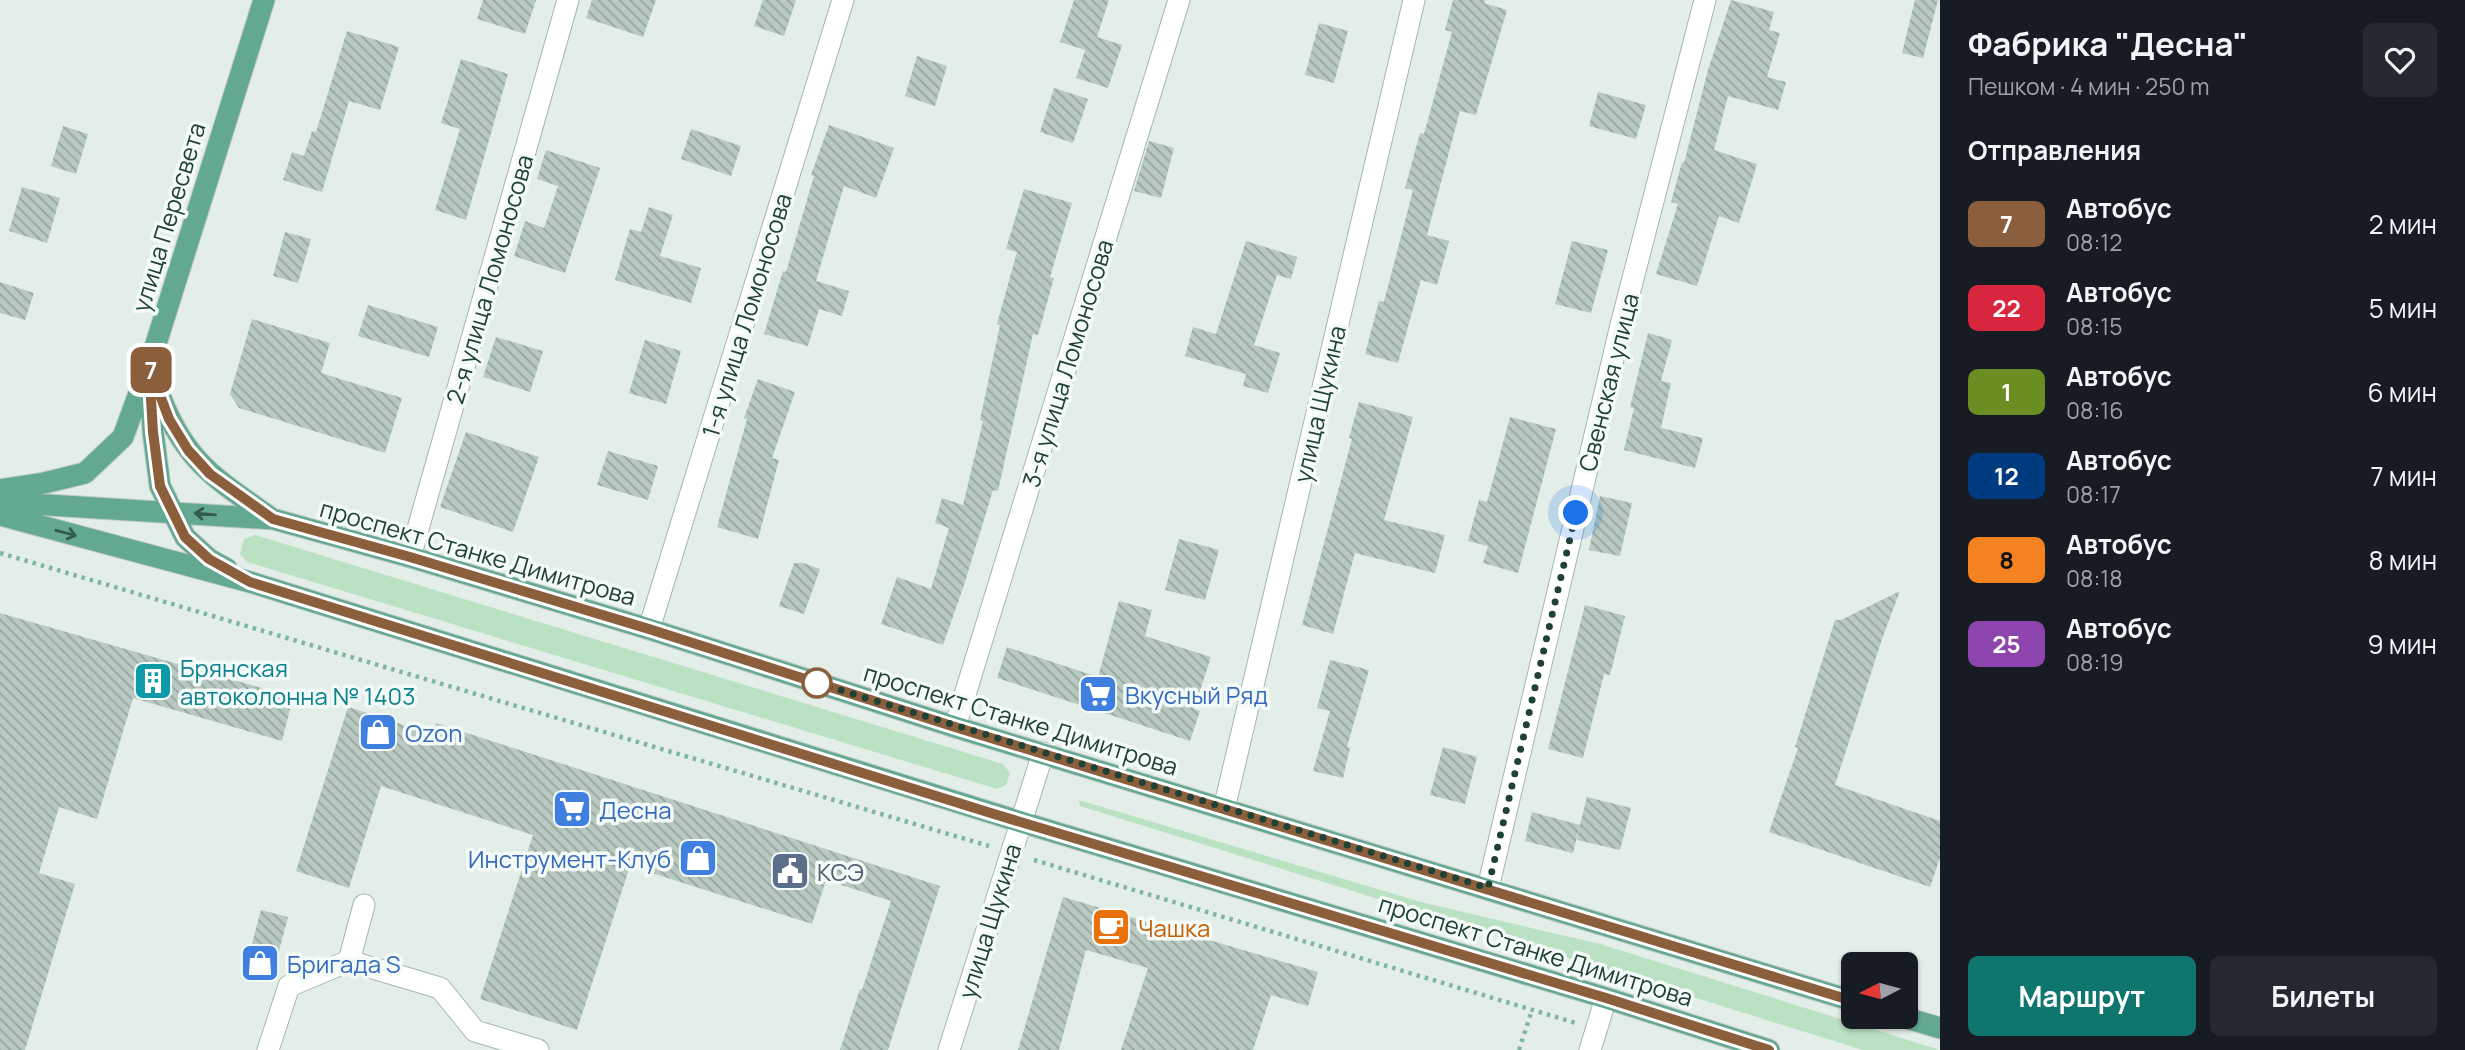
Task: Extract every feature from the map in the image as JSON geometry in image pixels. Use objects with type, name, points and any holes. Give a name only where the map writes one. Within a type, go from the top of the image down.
[{"type":"main road","name":"улица Пересвета","points":[[0,490],[44,483],[85,472],[124,437],[149,366],[264,0]]},
{"type":"main road","points":[[149,366],[160,486],[185,537],[209,559],[250,582]]},
{"type":"main road","points":[[149,366],[169,419],[188,450],[210,474],[273,519]]},
{"type":"main road","name":"проспект Станке Димитрова","points":[[0,502],[273,519],[649,629],[955,727],[1841,997]]},
{"type":"main road","name":"проспект Станке Димитрова","points":[[0,515],[250,582],[1021,822],[1606,998],[1769,1050]]},
{"type":"main road","points":[[1918,1021],[1940,1028]]},
{"type":"street","name":"2-я улица Ломоносова","points":[[410,557],[568,0]]},
{"type":"street","name":"1-я улица Ломоносова","points":[[649,629],[843,0]]},
{"type":"street","name":"3-я улица Ломоносова","points":[[955,727],[1179,0]]},
{"type":"street","name":"улица Щукина","points":[[1224,809],[1414,0]]},
{"type":"street","name":"Свенская улица","points":[[1488,888],[1620,325],[1704,0]]},
{"type":"street","name":"улица Щукина","points":[[949,1050],[1042,753]]},
{"type":"street","points":[[349,961],[364,905]]},
{"type":"street","points":[[268,1050],[289,986],[349,961],[440,988],[475,1031],[538,1050]]},
{"type":"street","points":[[1590,1050],[1606,998]]},
{"type":"path","points":[[0,553],[1597,1029]]},
{"type":"path","points":[[1519,1050],[1532,1010]]},
{"type":"green space","points":[[255,535],[1003,764],[1010,773],[1006,785],[997,789],[247,562],[240,554],[244,539]]},
{"type":"green space","points":[[1079,800],[1421,902],[1600,944],[1841,1019],[1841,1029],[1873,1029],[1940,1050],[1863,1050],[1080,806]]},
{"type":"building","points":[[483,0],[536,0],[525,34],[477,19]]},
{"type":"building","points":[[592,0],[656,0],[643,37],[586,18]]},
{"type":"building","points":[[763,0],[796,0],[784,36],[754,26]]},
{"type":"building","points":[[1074,0],[1109,0],[1097,37],[1122,45],[1108,88],[1076,78],[1085,50],[1060,42]]},
{"type":"building","points":[[1453,0],[1485,0],[1484,3],[1507,10],[1476,115],[1460,111],[1427,235],[1449,241],[1437,285],[1421,280],[1398,363],[1365,354],[1379,301],[1384,302],[1413,190],[1405,188],[1420,133],[1424,134],[1452,32],[1445,30]]},
{"type":"building","points":[[1731,0],[1774,12],[1769,30],[1780,33],[1767,77],[1786,82],[1778,110],[1728,96],[1714,150],[1757,164],[1739,223],[1719,216],[1697,286],[1656,274],[1678,204],[1671,202],[1708,70]]},
{"type":"building","points":[[1915,0],[1938,0],[1923,58],[1902,53]]},
{"type":"building","points":[[1319,23],[1348,31],[1334,83],[1305,75]]},
{"type":"building","points":[[347,31],[399,47],[380,110],[349,101],[322,192],[283,180],[292,152],[304,156],[312,131],[316,132]]},
{"type":"building","points":[[917,56],[947,66],[935,106],[905,96]]},
{"type":"building","points":[[461,59],[508,74],[466,220],[435,210],[460,129],[441,123]]},
{"type":"building","points":[[1054,88],[1088,99],[1073,143],[1040,132]]},
{"type":"building","points":[[1598,92],[1646,105],[1636,139],[1589,126]]},
{"type":"building","points":[[829,125],[894,148],[876,198],[844,186],[816,281],[849,291],[842,316],[819,309],[808,346],[764,334],[783,271],[786,272],[814,176],[811,175]]},
{"type":"building","points":[[63,126],[88,134],[76,174],[51,166]]},
{"type":"building","points":[[691,129],[741,146],[731,176],[681,159]]},
{"type":"building","points":[[1149,141],[1174,148],[1161,198],[1134,191]]},
{"type":"building","points":[[546,150],[600,168],[565,273],[514,256],[525,221],[544,228],[558,186],[537,179]]},
{"type":"building","points":[[22,187],[60,198],[47,243],[9,231]]},
{"type":"building","points":[[1024,189],[1072,203],[1050,277],[1054,278],[1038,335],[1033,334],[998,491],[993,490],[943,645],[881,624],[897,577],[931,589],[949,528],[935,523],[942,498],[963,505],[983,421],[980,420],[1000,325],[997,324],[1017,252],[1006,249]]},
{"type":"building","points":[[649,207],[673,215],[660,256],[701,268],[691,303],[615,280],[630,229],[641,232]]},
{"type":"building","points":[[285,232],[311,239],[298,283],[273,276]]},
{"type":"building","points":[[1246,241],[1297,257],[1291,279],[1277,275],[1254,345],[1280,353],[1268,393],[1243,386],[1246,374],[1185,356],[1193,327],[1216,334]]},
{"type":"building","points":[[1572,241],[1608,250],[1591,313],[1555,304]]},
{"type":"building","points":[[0,282],[34,293],[25,320],[0,313]]},
{"type":"building","points":[[368,305],[438,327],[429,357],[358,336]]},
{"type":"building","points":[[252,319],[330,343],[321,373],[402,398],[385,453],[239,408],[230,394]]},
{"type":"building","points":[[1648,333],[1672,340],[1661,381],[1671,383],[1661,428],[1703,438],[1695,468],[1624,450],[1634,408],[1630,407]]},
{"type":"building","points":[[496,337],[543,351],[530,392],[483,377]]},
{"type":"building","points":[[645,340],[681,351],[666,404],[629,393]]},
{"type":"building","points":[[758,379],[795,392],[772,458],[779,460],[758,539],[717,527],[747,419],[744,418]]},
{"type":"building","points":[[1359,402],[1413,417],[1384,520],[1445,535],[1435,573],[1355,553],[1333,634],[1302,625],[1352,439],[1349,438]]},
{"type":"building","points":[[1510,417],[1556,429],[1518,573],[1483,563],[1488,546],[1468,541],[1479,500],[1487,502]]},
{"type":"building","points":[[466,432],[539,457],[513,532],[440,507]]},
{"type":"building","points":[[608,451],[658,466],[648,500],[597,485]]},
{"type":"building","points":[[1600,496],[1632,503],[1620,556],[1589,550]]},
{"type":"building","points":[[1179,539],[1219,550],[1205,600],[1165,590]]},
{"type":"building","points":[[794,563],[820,569],[804,614],[779,606]]},
{"type":"building","points":[[1900,591],[1835,785],[1940,821],[1940,858],[1930,887],[1769,832],[1798,748],[1795,747],[1835,620],[1841,620]]},
{"type":"building","points":[[1119,601],[1152,610],[1145,636],[1211,657],[1194,709],[1200,711],[1190,741],[997,678],[1007,647],[1098,677]]},
{"type":"building","points":[[1585,605],[1625,616],[1610,675],[1604,674],[1583,758],[1548,749]]},
{"type":"building","points":[[0,613],[293,697],[282,741],[133,698],[97,819],[59,807],[39,873],[75,884],[25,1050],[0,1050]]},
{"type":"building","points":[[1330,660],[1369,670],[1347,747],[1350,748],[1343,778],[1313,771],[1330,711],[1317,708]]},
{"type":"building","points":[[348,707],[432,734],[436,723],[940,886],[888,1050],[840,1050],[891,901],[826,880],[812,924],[630,866],[577,1030],[480,999],[533,835],[381,786],[349,888],[296,871]]},
{"type":"building","points":[[1443,747],[1477,757],[1465,804],[1430,795]]},
{"type":"building","points":[[1587,797],[1631,808],[1620,850],[1577,840],[1579,828],[1573,853],[1525,841],[1532,812],[1580,825]]},
{"type":"building","points":[[1063,897],[1318,972],[1308,1006],[1271,995],[1253,1050],[1121,1050],[1148,968],[1086,950],[1059,1050],[1018,1050]]},
{"type":"building","points":[[261,910],[288,917],[272,977],[245,969]]},
{"type":"bus line","name":"7","points":[[1769,1050],[1606,998],[994,814],[250,582],[209,559],[185,537],[160,486],[149,366],[169,419],[188,450],[210,474],[273,519],[649,629],[955,727],[1841,997]]},
{"type":"place","name":"Брянская автоколонна № 1403","points":[[153,681]]},
{"type":"place","name":"Вкусный Ряд","points":[[1098,694]]},
{"type":"place","name":"Ozon","points":[[378,732]]},
{"type":"place","name":"Десна","points":[[572,809]]},
{"type":"place","name":"Инструмент-Клуб","points":[[698,858]]},
{"type":"place","name":"КСЭ","points":[[790,871]]},
{"type":"place","name":"Чашка","points":[[1111,927]]},
{"type":"place","name":"Бригада S","points":[[260,963]]},
{"type":"route","points":[[817,683],[1488,888],[1576,513]]}]
